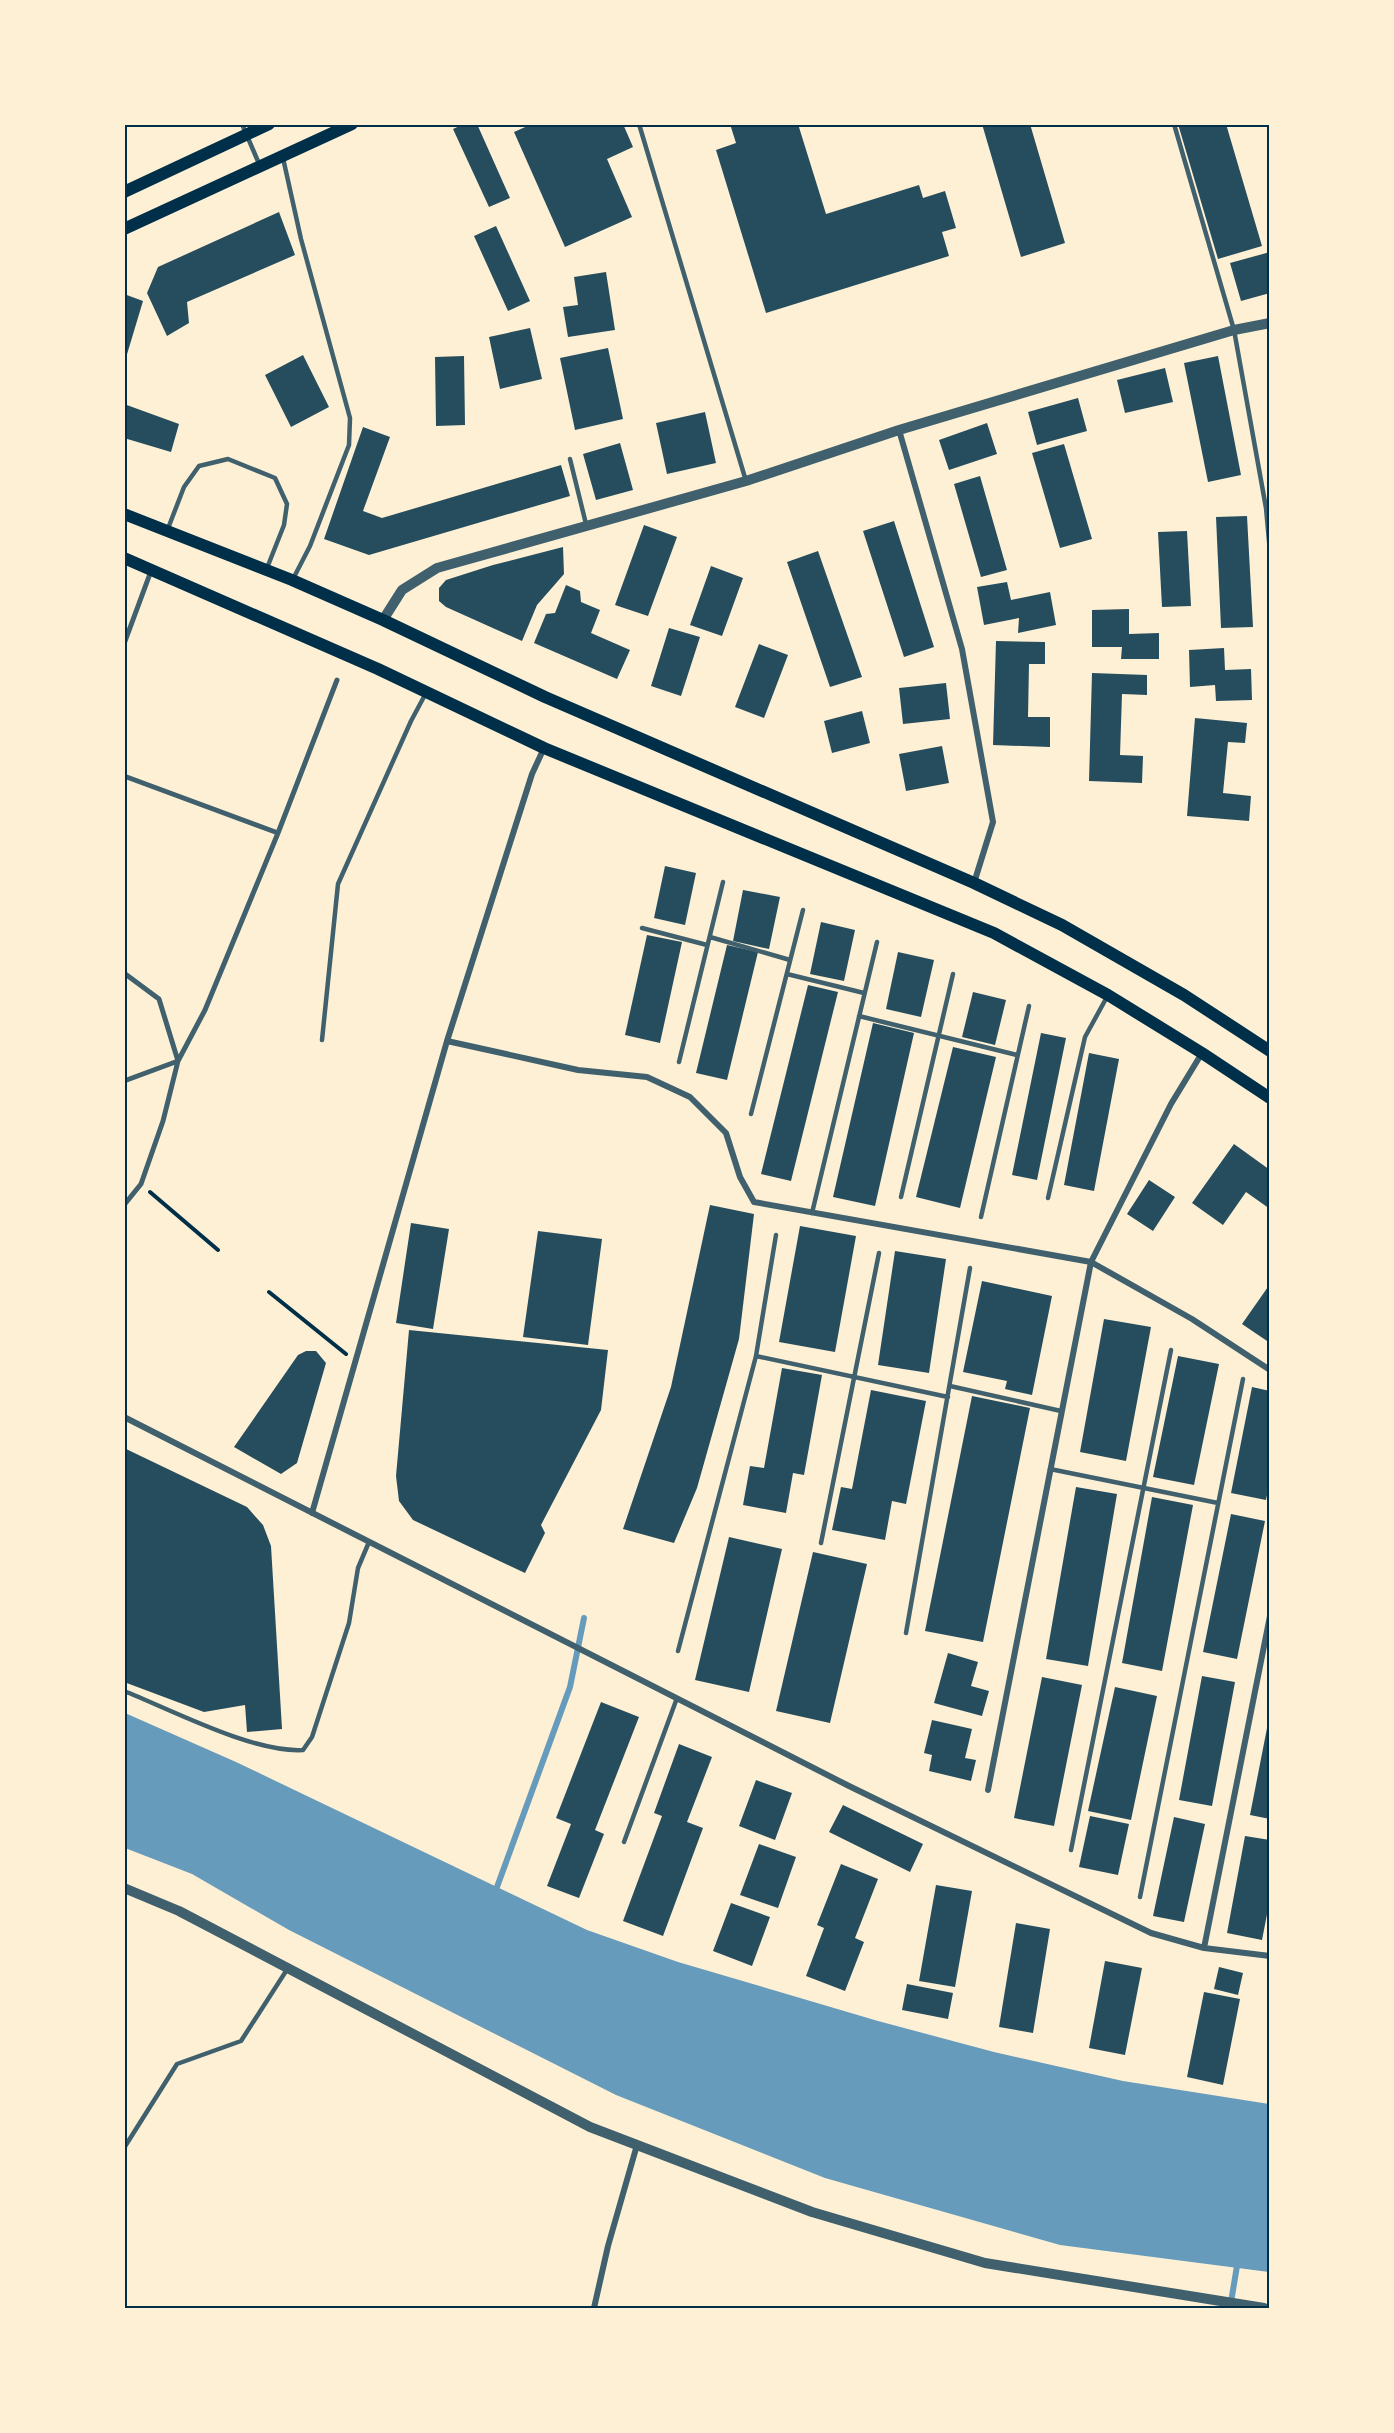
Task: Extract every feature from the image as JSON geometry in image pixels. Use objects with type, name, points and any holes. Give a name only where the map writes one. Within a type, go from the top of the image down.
[{"type":"main road","points":[[124,192],[244,130],[269,124]]},
{"type":"main road","points":[[124,229],[352,124]]},
{"type":"main road","points":[[124,514],[292,580],[383,620],[545,697],[974,883],[1062,925],[1184,995],[1269,1051]]},
{"type":"main road","points":[[124,558],[427,692],[544,748],[994,933],[1108,995],[1269,1098]]},
{"type":"street","points":[[383,620],[402,590],[437,568],[746,481],[899,430],[1234,330],[1269,323]]},
{"type":"street","points":[[899,430],[962,649],[993,822],[974,883]]},
{"type":"street","points":[[124,644],[152,570]]},
{"type":"street","points":[[124,1205],[141,1184],[163,1121],[178,1061],[205,1010],[278,833],[337,680]]},
{"type":"street","points":[[312,1513],[447,1041],[532,774],[544,748]]},
{"type":"street","points":[[124,776],[278,833]]},
{"type":"street","points":[[124,973],[159,999],[178,1061]]},
{"type":"street","points":[[447,1041],[578,1070],[647,1077],[690,1097],[726,1132],[740,1177],[754,1202],[1091,1262],[1192,1319],[1269,1370]]},
{"type":"street","points":[[988,1790],[1091,1262],[1171,1104],[1202,1053]]},
{"type":"street","points":[[124,1081],[178,1061]]},
{"type":"street","points":[[124,1417],[849,1786],[1151,1933],[1204,1948],[1269,1956]]},
{"type":"street","points":[[1204,1948],[1269,1616]]},
{"type":"street","points":[[124,1888],[179,1911],[590,2127],[812,2212],[985,2263],[1258,2307]]},
{"type":"street","points":[[594,2308],[608,2246],[637,2145]]},
{"type":"lane","points":[[639,124],[746,481]]},
{"type":"lane","points":[[1174,124],[1234,330],[1266,508],[1269,552]]},
{"type":"lane","points":[[244,130],[260,165]]},
{"type":"lane","points":[[282,155],[301,239],[350,418],[349,445],[310,546],[292,580]]},
{"type":"lane","points":[[167,531],[184,487],[200,466],[228,459],[275,478],[287,504],[284,525],[266,570]]},
{"type":"lane","points":[[570,459],[586,527]]},
{"type":"lane","points":[[322,1040],[338,884],[411,721],[427,692]]},
{"type":"lane","points":[[679,1062],[723,882]]},
{"type":"lane","points":[[751,1114],[803,910]]},
{"type":"lane","points":[[642,928],[707,945]]},
{"type":"lane","points":[[710,938],[790,960]]},
{"type":"lane","points":[[812,1213],[877,942]]},
{"type":"lane","points":[[787,974],[864,993]]},
{"type":"lane","points":[[901,1197],[953,974]]},
{"type":"lane","points":[[1048,1198],[1085,1037],[1108,995]]},
{"type":"lane","points":[[981,1217],[1029,1005]]},
{"type":"lane","points":[[859,1016],[1017,1055]]},
{"type":"lane","points":[[678,1651],[756,1356],[776,1235]]},
{"type":"lane","points":[[821,1543],[879,1253]]},
{"type":"lane","points":[[906,1633],[970,1268]]},
{"type":"lane","points":[[1071,1850],[1171,1350]]},
{"type":"lane","points":[[756,1356],[948,1397]]},
{"type":"lane","points":[[1140,1898],[1243,1379]]},
{"type":"lane","points":[[950,1386],[1061,1411]]},
{"type":"lane","points":[[1050,1469],[1218,1503]]},
{"type":"lane","points":[[124,1690],[244,1740],[286,1751],[303,1750],[312,1737],[350,1623],[358,1568],[369,1542]]},
{"type":"lane","points":[[624,1842],[677,1698]]},
{"type":"lane","points":[[124,2148],[177,2064],[241,2041],[288,1968]]},
{"type":"path","points":[[141,1184],[218,1250]]},
{"type":"path","points":[[269,1292],[356,1362]]},
{"type":"water","points":[[125,1713],[236,1762],[587,1930],[678,1962],[878,2021],[994,2052],[1123,2081],[1269,2104],[1269,2272],[1060,2245],[825,2178],[616,2095],[289,1930],[192,1874],[125,1848]]},
{"type":"building","points":[[464,124],[477,124],[510,198],[489,207],[453,129]]},
{"type":"building","points":[[532,124],[623,124],[633,147],[607,159],[632,217],[565,247],[514,132]]},
{"type":"building","points":[[730,124],[798,124],[826,214],[919,185],[923,198],[945,191],[956,228],[942,232],[949,256],[766,313],[716,150],[736,143]]},
{"type":"building","points":[[982,124],[1030,124],[1065,243],[1021,257]]},
{"type":"building","points":[[1178,124],[1226,124],[1262,246],[1218,259]]},
{"type":"building","points":[[279,212],[295,255],[187,302],[189,323],[167,336],[147,293],[158,267]]},
{"type":"building","points":[[496,226],[530,301],[508,311],[474,236]]},
{"type":"building","points":[[1270,252],[1270,293],[1241,301],[1230,263]]},
{"type":"building","points":[[606,272],[615,330],[568,337],[563,307],[578,305],[574,277]]},
{"type":"building","points":[[124,294],[143,301],[125,361],[124,361]]},
{"type":"building","points":[[530,328],[542,379],[500,389],[489,337]]},
{"type":"building","points":[[608,348],[623,419],[575,430],[560,358]]},
{"type":"building","points":[[303,355],[329,407],[291,427],[265,375]]},
{"type":"building","points":[[464,356],[465,425],[436,426],[435,357]]},
{"type":"building","points":[[1218,356],[1241,475],[1208,482],[1184,363]]},
{"type":"building","points":[[1165,368],[1173,402],[1125,413],[1117,380]]},
{"type":"building","points":[[1078,398],[1087,431],[1037,445],[1028,412]]},
{"type":"building","points":[[124,404],[179,424],[171,452],[124,438]]},
{"type":"building","points":[[705,412],[716,463],[667,474],[656,423]]},
{"type":"building","points":[[987,423],[997,454],[949,470],[939,440]]},
{"type":"building","points":[[363,427],[390,437],[363,511],[382,518],[561,465],[570,496],[369,555],[324,539]]},
{"type":"building","points":[[620,443],[633,490],[596,500],[583,454]]},
{"type":"building","points":[[1064,444],[1092,539],[1060,548],[1032,453]]},
{"type":"building","points":[[980,476],[1007,570],[981,577],[954,484]]},
{"type":"building","points":[[1247,516],[1253,627],[1221,628],[1216,517]]},
{"type":"building","points":[[894,521],[934,647],[904,657],[863,531]]},
{"type":"building","points":[[644,525],[677,537],[648,616],[615,605]]},
{"type":"building","points":[[1187,531],[1191,606],[1162,607],[1158,532]]},
{"type":"building","points":[[563,547],[564,574],[537,605],[522,641],[446,607],[439,601],[439,588],[446,580]]},
{"type":"building","points":[[818,551],[862,677],[830,687],[787,562]]},
{"type":"building","points":[[711,566],[743,578],[722,636],[690,625]]},
{"type":"building","points":[[1007,582],[1011,600],[1050,592],[1056,625],[1018,633],[1019,618],[984,625],[977,587]]},
{"type":"building","points":[[566,585],[580,591],[581,602],[600,610],[591,633],[630,650],[617,679],[534,643],[546,614],[555,613]]},
{"type":"building","points":[[1129,609],[1129,634],[1159,633],[1159,659],[1121,659],[1122,647],[1092,647],[1092,610]]},
{"type":"building","points":[[669,628],[700,637],[681,696],[651,686]]},
{"type":"building","points":[[996,641],[1045,642],[1045,664],[1029,664],[1028,717],[1050,717],[1050,747],[993,745]]},
{"type":"building","points":[[759,644],[788,655],[764,718],[735,707]]},
{"type":"building","points":[[1224,648],[1225,670],[1251,669],[1252,700],[1216,701],[1215,685],[1190,687],[1189,650]]},
{"type":"building","points":[[1092,673],[1147,675],[1147,695],[1122,694],[1120,755],[1143,756],[1142,783],[1089,781]]},
{"type":"building","points":[[946,683],[950,719],[903,724],[899,688]]},
{"type":"building","points":[[862,711],[870,743],[832,753],[824,721]]},
{"type":"building","points":[[1195,718],[1247,723],[1245,743],[1228,742],[1223,793],[1251,796],[1249,821],[1187,816]]},
{"type":"building","points":[[942,746],[949,783],[906,791],[899,754]]},
{"type":"building","points":[[665,866],[696,873],[685,925],[654,918]]},
{"type":"building","points":[[743,890],[780,897],[769,949],[733,941]]},
{"type":"building","points":[[821,922],[855,930],[844,981],[810,974]]},
{"type":"building","points":[[647,935],[682,942],[660,1043],[625,1035]]},
{"type":"building","points":[[727,945],[758,952],[727,1080],[696,1073]]},
{"type":"building","points":[[898,952],[934,960],[921,1017],[886,1009]]},
{"type":"building","points":[[808,985],[838,992],[791,1181],[761,1174]]},
{"type":"building","points":[[973,992],[1006,1000],[995,1045],[962,1037]]},
{"type":"building","points":[[873,1023],[914,1033],[875,1206],[833,1197]]},
{"type":"building","points":[[1041,1033],[1066,1038],[1037,1180],[1012,1175]]},
{"type":"building","points":[[953,1047],[996,1057],[960,1208],[916,1197]]},
{"type":"building","points":[[1089,1053],[1119,1059],[1094,1191],[1064,1185]]},
{"type":"building","points":[[1234,1144],[1270,1170],[1270,1209],[1246,1192],[1223,1225],[1192,1203]]},
{"type":"building","points":[[1149,1180],[1175,1197],[1153,1231],[1127,1214]]},
{"type":"building","points":[[710,1205],[754,1214],[739,1339],[697,1488],[674,1543],[623,1529],[671,1387]]},
{"type":"building","points":[[411,1223],[449,1229],[433,1329],[396,1323]]},
{"type":"building","points":[[800,1226],[856,1236],[835,1352],[779,1342]]},
{"type":"building","points":[[538,1231],[602,1239],[588,1345],[523,1337]]},
{"type":"building","points":[[895,1251],[946,1259],[929,1373],[878,1365]]},
{"type":"building","points":[[982,1281],[1052,1296],[1032,1395],[1005,1389],[1007,1381],[963,1372]]},
{"type":"building","points":[[1270,1284],[1270,1343],[1242,1324]]},
{"type":"building","points":[[1104,1319],[1151,1327],[1126,1461],[1080,1452]]},
{"type":"building","points":[[409,1330],[608,1350],[601,1410],[541,1525],[545,1533],[525,1573],[413,1520],[399,1501],[396,1476]]},
{"type":"building","points":[[306,1351],[316,1351],[326,1363],[297,1463],[281,1474],[234,1447],[298,1355]]},
{"type":"building","points":[[1178,1356],[1219,1364],[1194,1485],[1153,1477]]},
{"type":"building","points":[[782,1368],[822,1375],[804,1475],[793,1473],[786,1513],[743,1505],[750,1466],[764,1468]]},
{"type":"building","points":[[1252,1387],[1270,1391],[1270,1480],[1266,1500],[1231,1493]]},
{"type":"building","points":[[871,1390],[926,1401],[906,1504],[892,1501],[885,1540],[832,1530],[841,1487],[852,1489]]},
{"type":"building","points":[[972,1396],[1030,1408],[983,1642],[925,1631]]},
{"type":"building","points":[[124,1448],[247,1507],[263,1525],[271,1546],[282,1729],[247,1732],[245,1705],[204,1712],[124,1682]]},
{"type":"building","points":[[1076,1487],[1117,1494],[1088,1666],[1046,1659]]},
{"type":"building","points":[[1152,1497],[1193,1505],[1162,1671],[1122,1663]]},
{"type":"building","points":[[1231,1514],[1265,1521],[1237,1659],[1203,1652]]},
{"type":"building","points":[[729,1537],[782,1549],[749,1692],[695,1680]]},
{"type":"building","points":[[813,1552],[867,1564],[830,1723],[776,1711]]},
{"type":"building","points":[[948,1653],[978,1662],[971,1686],[989,1691],[982,1716],[934,1703]]},
{"type":"building","points":[[1202,1676],[1235,1682],[1212,1806],[1179,1800]]},
{"type":"building","points":[[1042,1677],[1082,1685],[1054,1826],[1014,1818]]},
{"type":"building","points":[[1115,1687],[1157,1696],[1131,1820],[1088,1811]]},
{"type":"building","points":[[601,1702],[639,1717],[595,1830],[604,1834],[579,1898],[547,1886],[571,1824],[556,1818]]},
{"type":"building","points":[[932,1720],[972,1729],[965,1758],[976,1760],[971,1781],[929,1771],[932,1755],[924,1753]]},
{"type":"building","points":[[1268,1723],[1270,1723],[1270,1819],[1250,1815]]},
{"type":"building","points":[[679,1744],[712,1757],[687,1822],[703,1828],[663,1936],[623,1921],[662,1816],[654,1813]]},
{"type":"building","points":[[756,1780],[792,1793],[775,1840],[739,1826]]},
{"type":"building","points":[[843,1805],[923,1844],[910,1872],[829,1832]]},
{"type":"building","points":[[1090,1816],[1129,1824],[1118,1875],[1079,1867]]},
{"type":"building","points":[[1174,1817],[1205,1824],[1184,1922],[1153,1916]]},
{"type":"building","points":[[1245,1836],[1270,1840],[1270,1899],[1262,1940],[1227,1933]]},
{"type":"building","points":[[759,1844],[796,1857],[778,1908],[740,1895]]},
{"type":"building","points":[[841,1864],[878,1879],[855,1938],[864,1942],[845,1991],[806,1976],[824,1928],[817,1925]]},
{"type":"building","points":[[936,1885],[972,1891],[955,1987],[919,1981]]},
{"type":"building","points":[[731,1903],[770,1917],[752,1966],[713,1951]]},
{"type":"building","points":[[1016,1923],[1050,1929],[1033,2033],[999,2027]]},
{"type":"building","points":[[1105,1961],[1142,1968],[1125,2055],[1089,2048]]},
{"type":"building","points":[[1219,1967],[1243,1973],[1238,1995],[1214,1989]]},
{"type":"building","points":[[907,1984],[953,1993],[948,2019],[902,2010]]},
{"type":"building","points":[[1204,1992],[1240,1999],[1223,2085],[1187,2077]]},
{"type":"waterway","points":[[497,1887],[570,1687],[584,1618]]},
{"type":"waterway","points":[[1230,2308],[1238,2260]]}]
